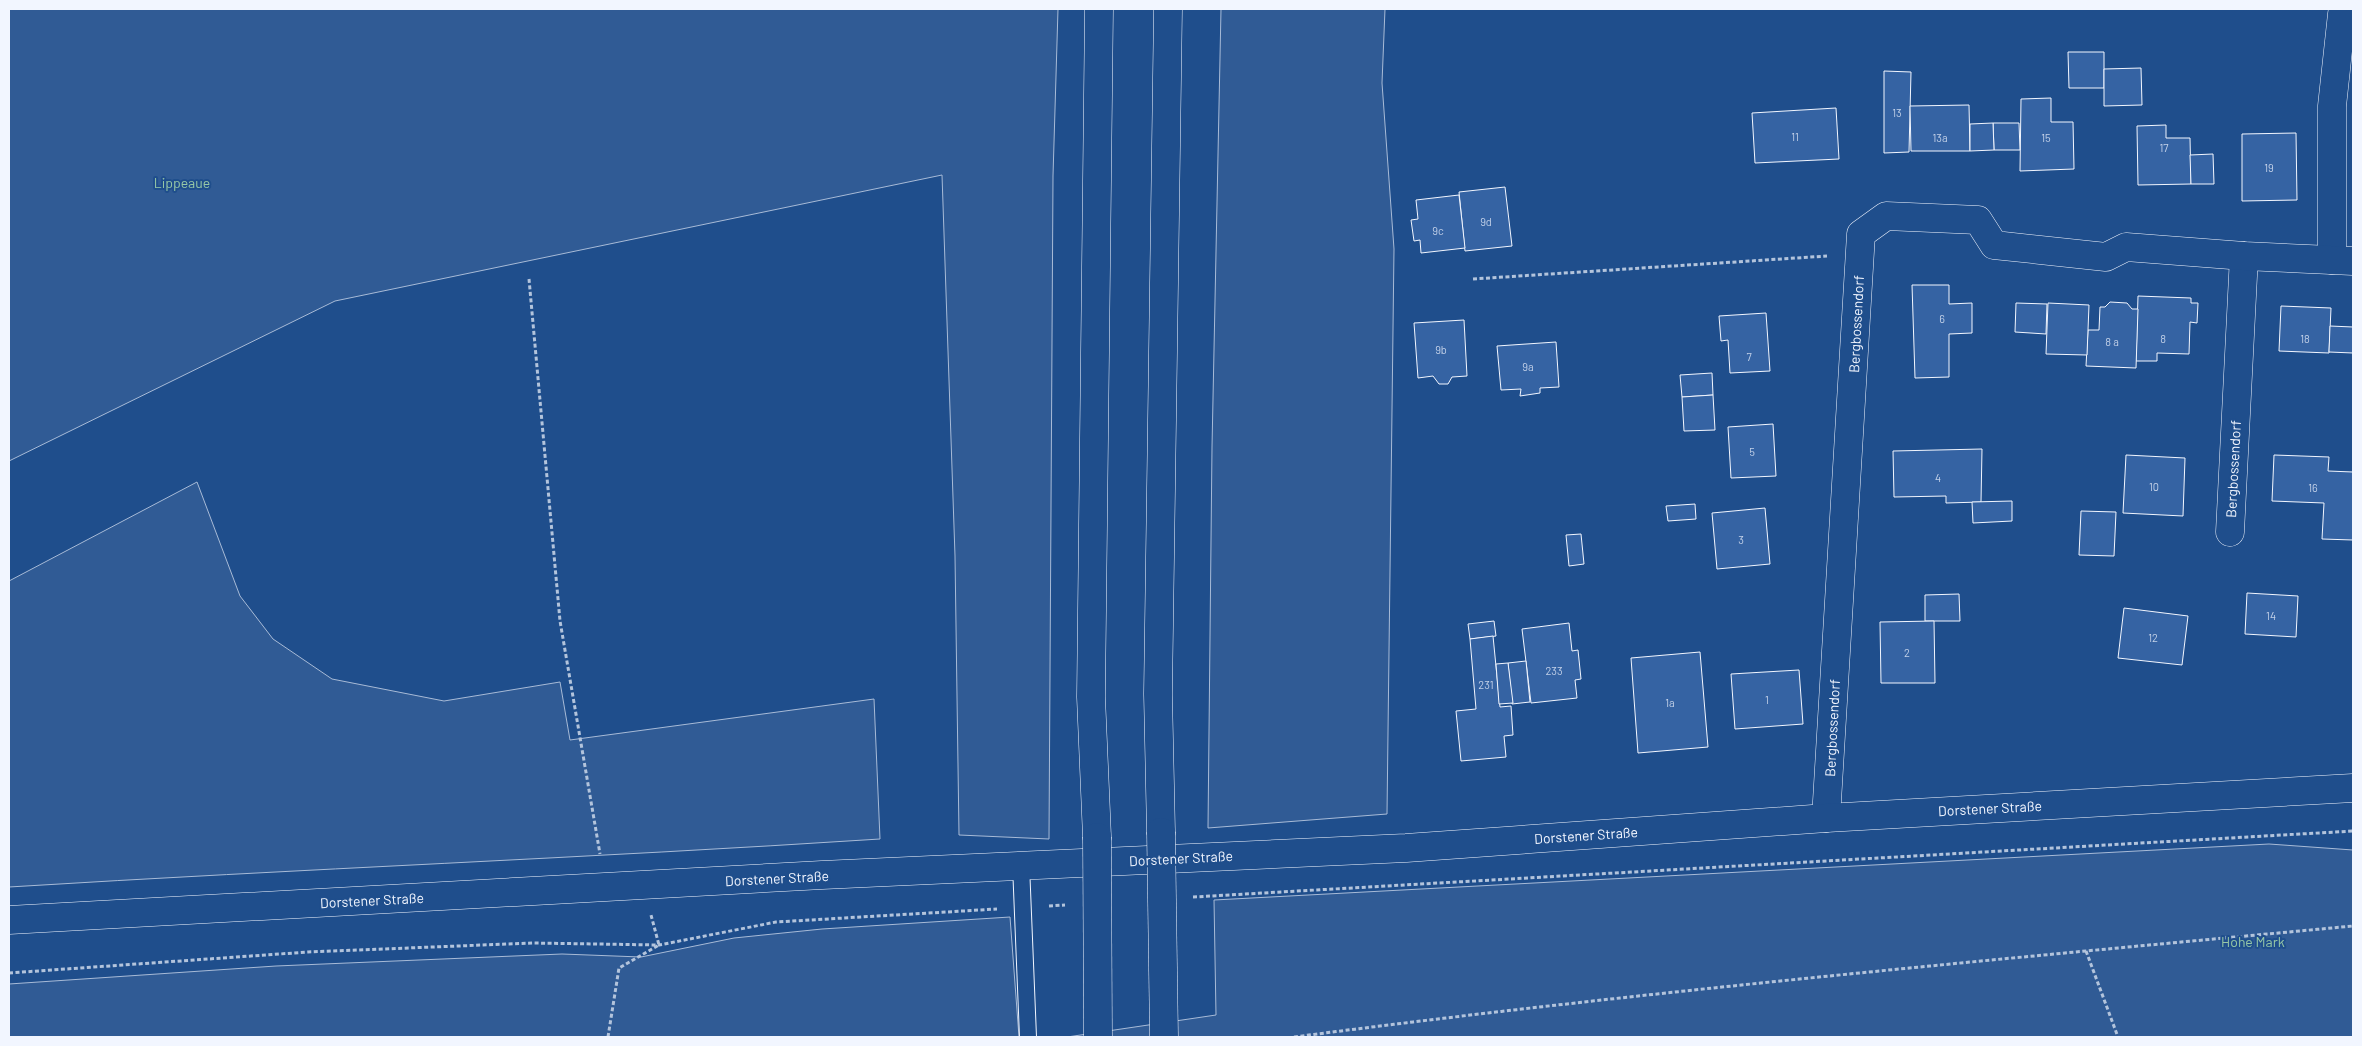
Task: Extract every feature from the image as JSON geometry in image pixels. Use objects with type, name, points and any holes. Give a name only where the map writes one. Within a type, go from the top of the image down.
[{"type":"main road","points":[[1098,1037],[1097,837],[1091,697],[1099,9]]},
{"type":"main road","points":[[1164,1037],[1158,694],[1168,9]]},
{"type":"main road","name":"Bergbossendorf","points":[[1826,818],[1861,234],[1886,216],[1978,220],[1994,245],[2106,257],[2126,247],[2244,256],[2343,260],[2332,106],[2342,14]]},
{"type":"main road","name":"Bergbossendorf","points":[[2230,532],[2244,256]]},
{"type":"main road","name":"Dorstener Straße","points":[[9,920],[1021,865],[1406,848],[1826,818],[2353,788]]},
{"type":"lane","points":[[1021,865],[1028,1037]]},
{"type":"path","points":[[1473,279],[1860,253]]},
{"type":"path","points":[[529,279],[560,620],[606,887]]},
{"type":"path","points":[[608,1037],[619,968],[659,946],[642,885]]},
{"type":"path","points":[[1294,1037],[1457,1016],[2086,951],[2353,926]]},
{"type":"path","points":[[2086,951],[2118,1037]]},
{"type":"green space","name":"Lippeaue","points":[[9,9],[1058,9],[1053,176],[1049,839],[959,835],[955,556],[942,175],[335,301],[9,461]]},
{"type":"green space","points":[[1221,9],[1385,9],[1382,83],[1394,249],[1387,814],[1208,828],[1212,447]]},
{"type":"green space","points":[[197,482],[240,596],[273,639],[332,679],[444,701],[560,682],[570,740],[874,699],[880,839],[9,887],[9,581]]},
{"type":"green space","name":"Hohe Mark","points":[[2269,844],[2353,850],[2353,1037],[1067,1037],[1216,1015],[1214,900]]},
{"type":"green space","points":[[1010,917],[1019,1037],[9,1037],[9,984],[276,966],[562,954],[641,957],[734,938],[822,929]]},
{"type":"building","points":[[2068,52],[2104,52],[2104,88],[2069,88]]},
{"type":"building","points":[[2141,68],[2142,105],[2104,106],[2104,69]]},
{"type":"building","points":[[1884,71],[1911,72],[1909,152],[1884,153]]},
{"type":"building","points":[[2051,98],[2051,122],[2073,122],[2074,169],[2020,171],[2021,99]]},
{"type":"building","points":[[1969,105],[1970,151],[1911,151],[1910,106]]},
{"type":"building","points":[[1836,108],[1839,159],[1755,163],[1752,113]]},
{"type":"building","points":[[1993,123],[2019,123],[2020,150],[1994,150]]},
{"type":"building","points":[[1993,123],[1994,150],[1970,151],[1970,124]]},
{"type":"building","points":[[2166,125],[2166,138],[2190,138],[2191,184],[2138,185],[2137,126]]},
{"type":"building","points":[[2296,133],[2297,200],[2242,201],[2242,134]]},
{"type":"building","points":[[2213,154],[2214,184],[2191,184],[2190,155]]},
{"type":"building","points":[[1505,187],[1512,246],[1465,251],[1459,192]]},
{"type":"building","points":[[1459,195],[1465,248],[1421,253],[1420,240],[1414,241],[1411,220],[1418,219],[1416,200]]},
{"type":"building","points":[[1912,285],[1949,285],[1949,304],[1972,303],[1972,333],[1949,334],[1949,377],[1915,378]]},
{"type":"building","points":[[2138,296],[2191,298],[2191,303],[2198,303],[2197,323],[2190,322],[2189,354],[2157,353],[2157,361],[2136,361]]},
{"type":"building","points":[[2110,302],[2127,303],[2132,309],[2138,309],[2136,368],[2086,366],[2088,330],[2099,330],[2100,307],[2105,307]]},
{"type":"building","points":[[2016,303],[2047,304],[2046,334],[2015,332]]},
{"type":"building","points":[[2048,303],[2089,305],[2087,355],[2046,354]]},
{"type":"building","points":[[2281,306],[2331,308],[2329,353],[2279,351]]},
{"type":"building","points":[[1766,313],[1770,371],[1730,373],[1728,340],[1721,341],[1719,316]]},
{"type":"building","points":[[1464,320],[1467,376],[1452,377],[1448,384],[1439,384],[1433,376],[1418,378],[1414,323]]},
{"type":"building","points":[[2330,326],[2353,327],[2353,353],[2329,352]]},
{"type":"building","points":[[1556,342],[1559,387],[1540,388],[1540,393],[1520,396],[1521,389],[1501,390],[1497,346]]},
{"type":"building","points":[[1712,373],[1713,395],[1682,397],[1680,375]]},
{"type":"building","points":[[1713,395],[1715,430],[1684,431],[1682,397]]},
{"type":"building","points":[[1773,424],[1776,476],[1731,478],[1728,427]]},
{"type":"building","points":[[1982,449],[1981,502],[1946,503],[1946,496],[1894,497],[1893,451]]},
{"type":"building","points":[[2126,455],[2185,458],[2183,516],[2123,513]]},
{"type":"building","points":[[2274,455],[2329,457],[2328,471],[2353,472],[2353,540],[2322,539],[2324,503],[2272,501]]},
{"type":"building","points":[[2012,501],[2012,521],[1973,523],[1972,502]]},
{"type":"building","points":[[1695,504],[1696,519],[1668,521],[1666,506]]},
{"type":"building","points":[[1765,508],[1770,564],[1717,569],[1712,513]]},
{"type":"building","points":[[2081,511],[2116,512],[2114,556],[2079,555]]},
{"type":"building","points":[[1581,534],[1584,564],[1569,566],[1566,535]]},
{"type":"building","points":[[2247,593],[2298,596],[2296,637],[2245,634]]},
{"type":"building","points":[[1959,594],[1960,621],[1925,621],[1925,595]]},
{"type":"building","points":[[2124,608],[2188,616],[2182,665],[2118,658]]},
{"type":"building","points":[[1494,621],[1496,636],[1470,639],[1468,624]]},
{"type":"building","points":[[1934,621],[1935,683],[1881,683],[1880,622]]},
{"type":"building","points":[[1569,623],[1572,651],[1578,650],[1581,679],[1575,680],[1577,698],[1531,703],[1522,629]]},
{"type":"building","points":[[1493,636],[1500,707],[1511,706],[1513,735],[1504,736],[1506,757],[1461,761],[1456,711],[1476,709],[1470,639]]},
{"type":"building","points":[[1700,652],[1708,747],[1638,753],[1631,658]]},
{"type":"building","points":[[1526,661],[1530,702],[1512,704],[1508,663]]},
{"type":"building","points":[[1508,663],[1513,703],[1499,704],[1496,664]]},
{"type":"building","points":[[1799,670],[1803,724],[1735,729],[1731,674]]}]
